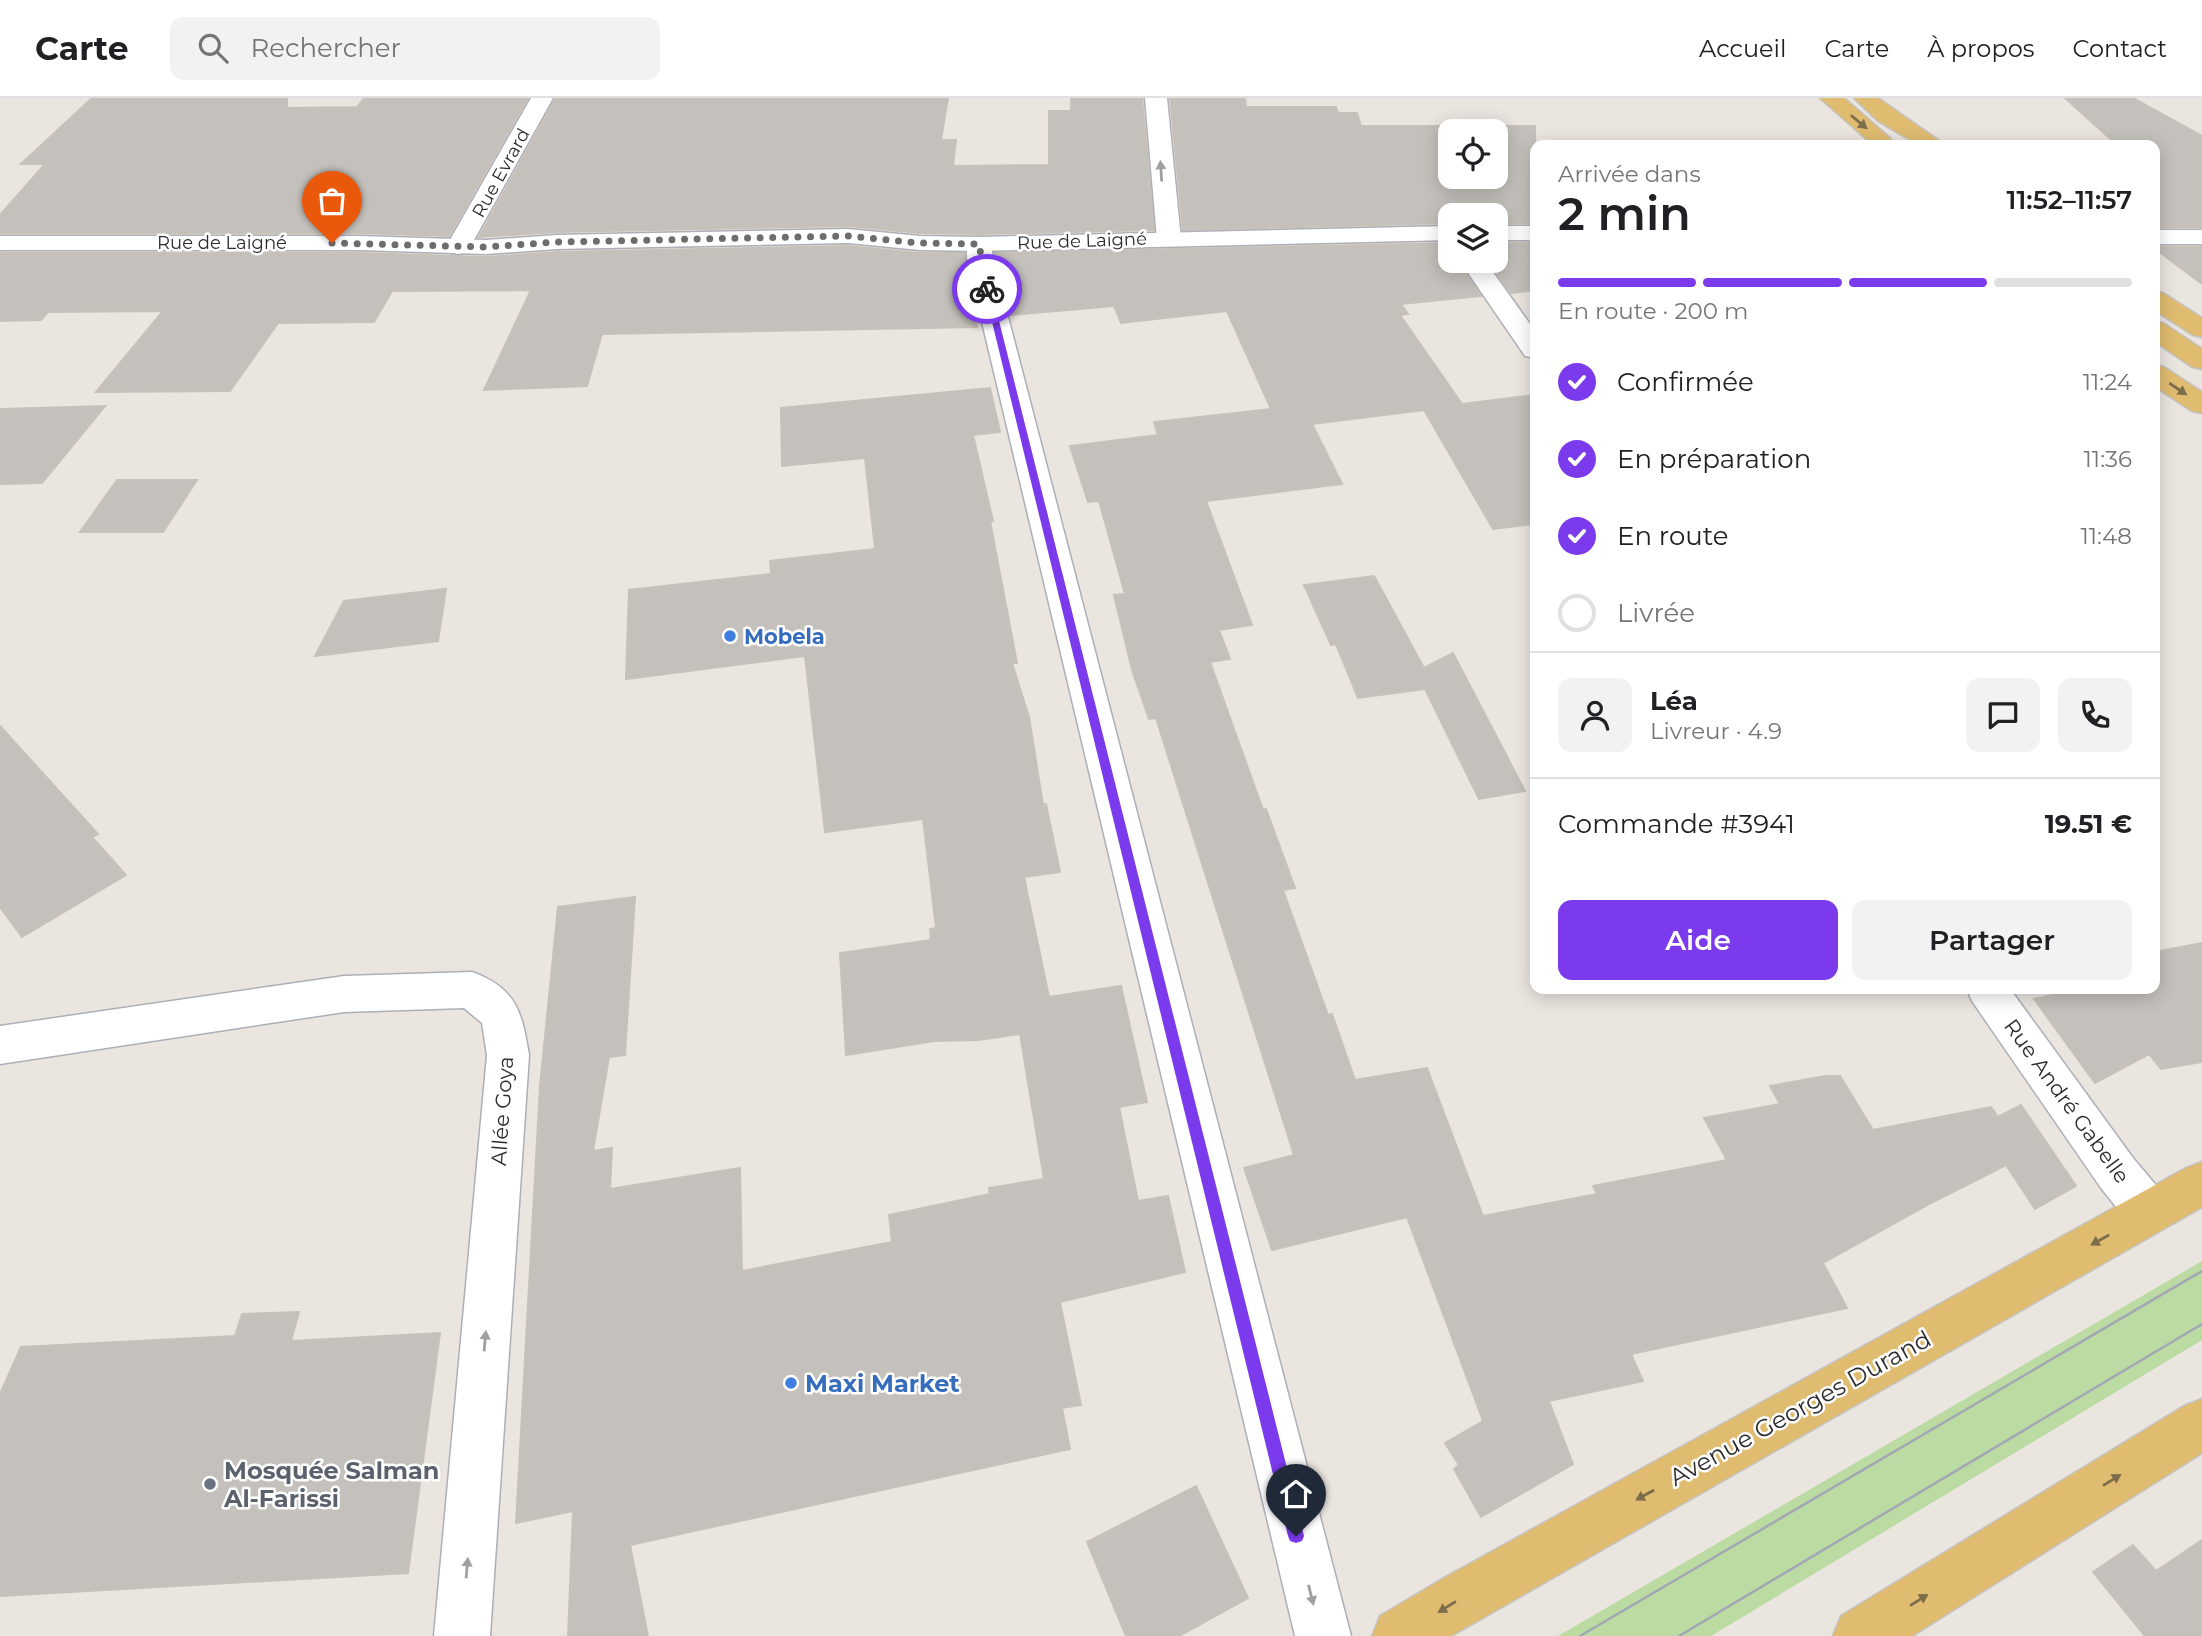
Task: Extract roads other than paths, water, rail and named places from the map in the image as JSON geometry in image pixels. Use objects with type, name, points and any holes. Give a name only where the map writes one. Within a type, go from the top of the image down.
[{"type":"main road","points":[[1831,98],[1882,140]]},
{"type":"main road","points":[[1865,98],[1908,140]]},
{"type":"main road","points":[[1806,99],[1854,140]]},
{"type":"main road","points":[[1886,116],[1926,140]]},
{"type":"main road","points":[[2160,303],[2202,329]]},
{"type":"main road","points":[[2160,333],[2202,361]]},
{"type":"main road","points":[[2160,348],[2202,372]]},
{"type":"main road","points":[[2160,377],[2202,405]]},
{"type":"main road","name":"Avenue Georges Durand","points":[[1400,1636],[1463,1597],[2202,1183]]},
{"type":"main road","points":[[1861,1636],[2202,1424]]},
{"type":"street","name":"Rue Evrard","points":[[458,247],[542,98]]},
{"type":"street","points":[[1156,98],[1169,239]]},
{"type":"street","name":"Rue de Laigné","points":[[0,243],[359,243],[458,247],[557,242],[848,236],[920,243],[979,244],[1438,233]]},
{"type":"street","points":[[1508,233],[1530,233]]},
{"type":"street","points":[[2160,237],[2202,237]]},
{"type":"street","points":[[979,244],[983,272],[1323,1636]]},
{"type":"street","points":[[1480,273],[1530,343]]},
{"type":"street","name":"Allée Goya","points":[[0,1045],[344,994],[472,990],[501,1014],[508,1055],[462,1636]]},
{"type":"street","name":"Rue André Gabelle","points":[[1991,994],[2117,1173],[2149,1212]]},
{"type":"tram line","points":[[1580,1636],[2202,1271]]},
{"type":"tram line","points":[[1679,1636],[2202,1324]]},
{"type":"place","name":"Mobela","points":[[730,636]]},
{"type":"place","name":"Maxi Market","points":[[791,1383]]},
{"type":"place","name":"Mosquée Salman Al-Farissi","points":[[210,1484]]}]
